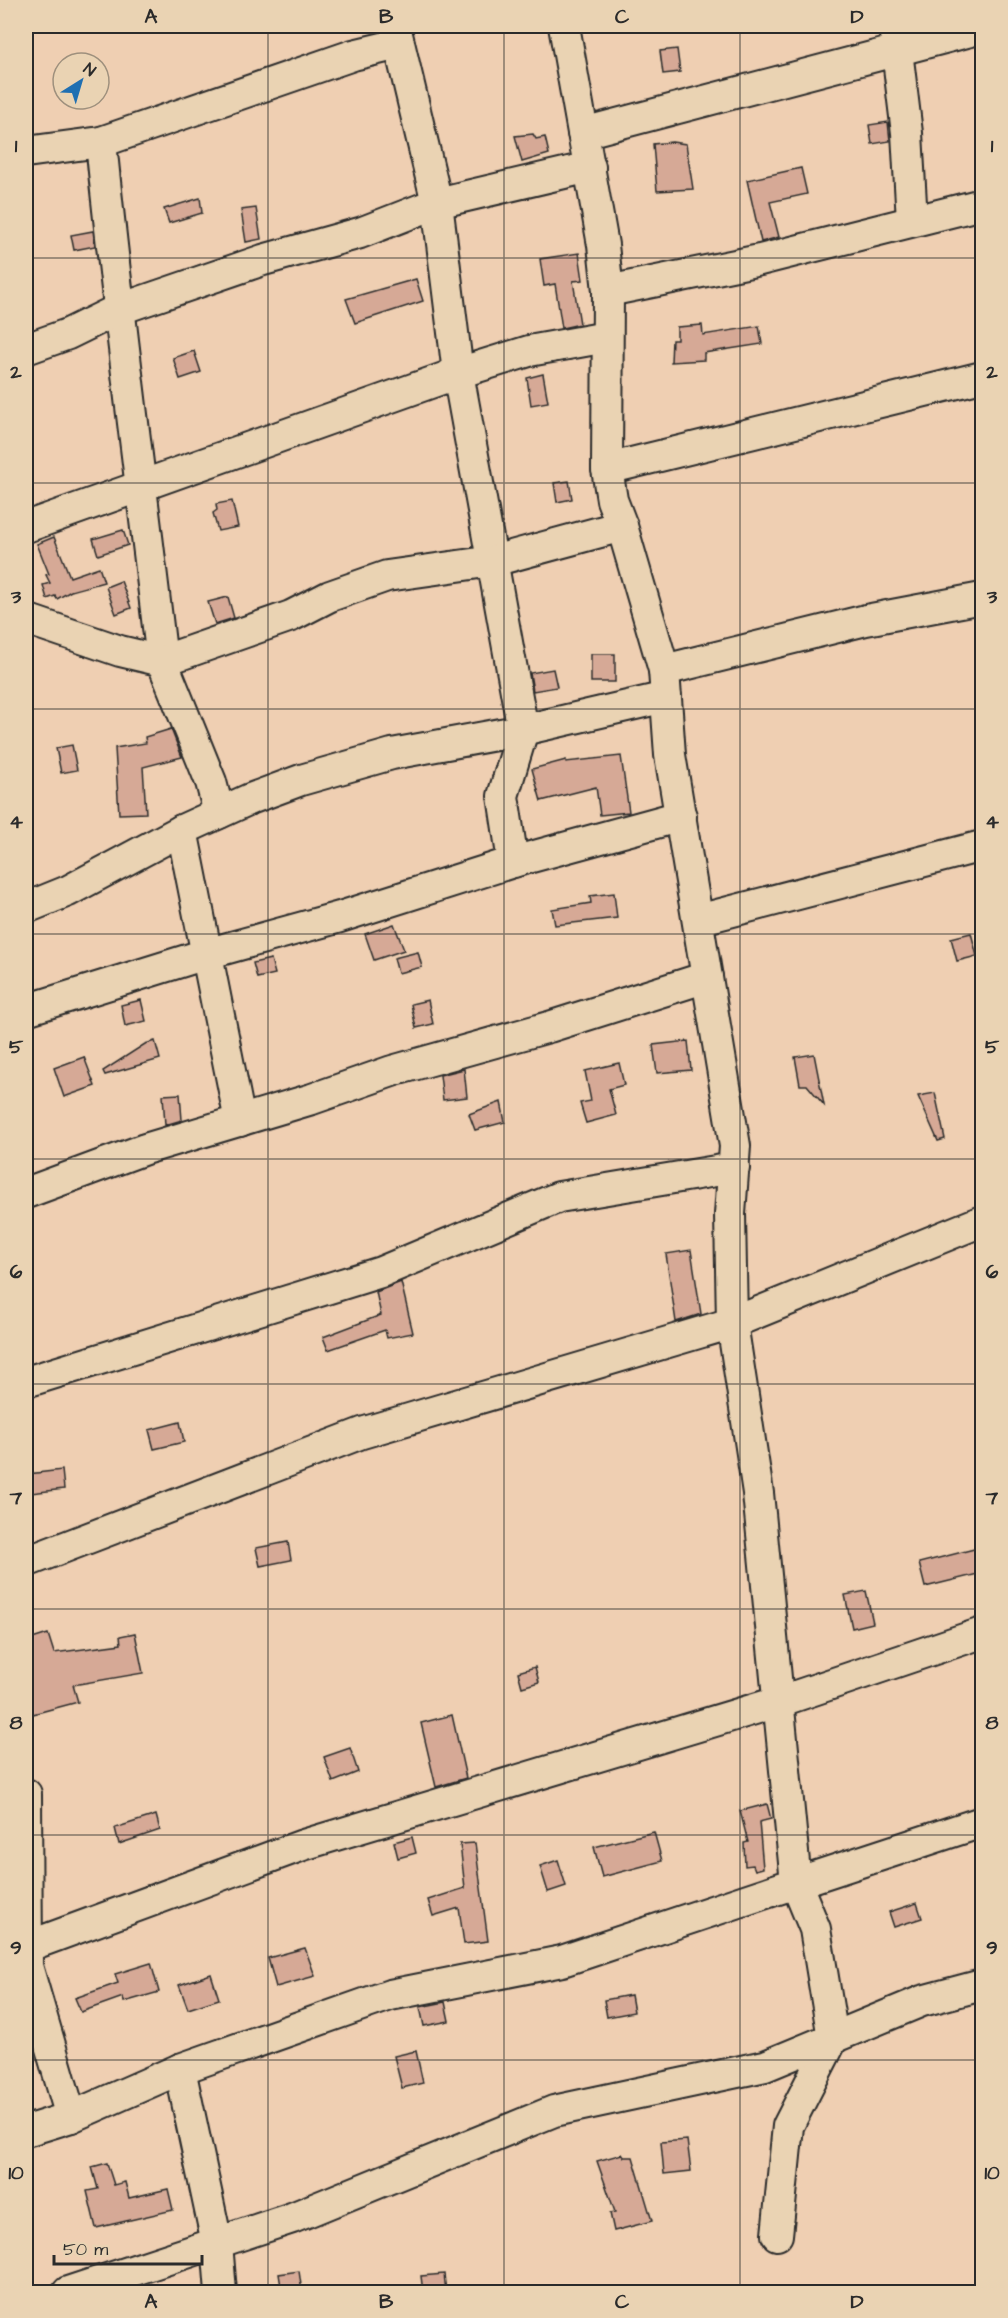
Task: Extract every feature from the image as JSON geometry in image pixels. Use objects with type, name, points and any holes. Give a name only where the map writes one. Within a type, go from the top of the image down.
[{"type":"street","points":[[564,26],[590,167],[608,291],[607,470],[612,500],[622,526],[665,683],[670,754],[735,1146],[730,1214],[732,1323],[758,1493],[796,1882],[815,1929],[833,2038],[788,2126],[777,2235]]},
{"type":"street","points":[[583,133],[896,39],[982,28]]},
{"type":"street","points":[[26,152],[101,142],[353,55],[397,35],[437,203],[458,373],[523,730],[503,796],[513,862]]},
{"type":"street","points":[[896,39],[907,134],[912,221]]},
{"type":"street","points":[[101,142],[117,310],[142,484],[162,662],[211,782],[219,813]]},
{"type":"street","points":[[26,349],[68,334],[117,310],[263,260],[360,233],[437,203],[590,167]]},
{"type":"street","points":[[608,291],[760,260],[982,204]]},
{"type":"street","points":[[26,527],[458,373],[529,351],[607,337]]},
{"type":"street","points":[[607,470],[982,377]]},
{"type":"street","points":[[26,619],[120,651],[162,662],[291,616],[330,596],[387,576],[493,561],[622,526]]},
{"type":"street","points":[[26,908],[68,891],[219,813],[302,780],[392,754],[523,730],[866,620],[982,598]]},
{"type":"street","points":[[26,1010],[206,954],[340,917],[513,862],[681,816]]},
{"type":"street","points":[[183,830],[240,1121]]},
{"type":"street","points":[[698,920],[982,846]]},
{"type":"street","points":[[26,1192],[145,1149],[240,1121],[392,1071],[549,1027],[707,977]]},
{"type":"street","points":[[26,1382],[381,1272],[559,1197],[734,1168]]},
{"type":"street","points":[[26,1562],[362,1433],[732,1323],[982,1221]]},
{"type":"street","points":[[26,1947],[303,1845],[778,1702],[982,1632]]},
{"type":"street","points":[[26,1794],[27,1966],[71,2117]]},
{"type":"street","points":[[26,2131],[71,2117],[180,2069],[390,1995],[562,1961],[982,1822]]},
{"type":"street","points":[[68,2292],[292,2218],[554,2111],[765,2066],[922,2001],[982,1984]]},
{"type":"street","points":[[180,2069],[217,2243],[222,2292]]},
{"type":"building","points":[[677,49],[680,72],[663,74],[660,51]]},
{"type":"building","points":[[888,122],[890,141],[872,144],[869,125]]},
{"type":"building","points":[[533,134],[536,139],[545,137],[549,154],[522,162],[515,136]]},
{"type":"building","points":[[672,142],[686,144],[693,189],[657,191],[653,144]]},
{"type":"building","points":[[801,168],[807,194],[770,202],[779,237],[761,242],[747,180]]},
{"type":"building","points":[[200,198],[202,213],[169,223],[164,209]]},
{"type":"building","points":[[256,208],[261,239],[246,242],[241,210]]},
{"type":"building","points":[[93,231],[95,246],[74,250],[71,235]]},
{"type":"building","points":[[579,253],[583,280],[573,281],[580,324],[562,328],[555,284],[544,286],[540,259]]},
{"type":"building","points":[[416,279],[423,301],[355,323],[346,299]]},
{"type":"building","points":[[702,325],[703,335],[759,326],[762,344],[704,353],[704,360],[671,362],[672,340],[677,340],[677,327]]},
{"type":"building","points":[[194,351],[201,372],[180,379],[173,358]]},
{"type":"building","points":[[543,374],[548,402],[531,405],[527,378]]},
{"type":"building","points":[[569,481],[572,499],[557,502],[554,483]]},
{"type":"building","points":[[232,501],[238,527],[218,531],[213,513],[217,510],[216,504]]},
{"type":"building","points":[[123,530],[128,545],[98,555],[93,539]]},
{"type":"building","points":[[54,537],[70,577],[99,567],[104,582],[71,591],[57,599],[55,596],[47,599],[43,585],[50,583],[46,575],[49,574],[37,544]]},
{"type":"building","points":[[121,581],[131,608],[116,614],[106,587]]},
{"type":"building","points":[[228,597],[234,618],[215,624],[208,602]]},
{"type":"building","points":[[591,654],[615,654],[615,682],[591,682]]},
{"type":"building","points":[[553,669],[557,687],[533,691],[530,673]]},
{"type":"building","points":[[171,729],[182,757],[143,767],[146,813],[119,814],[115,748],[146,743],[145,737]]},
{"type":"building","points":[[72,745],[77,770],[61,773],[56,748]]},
{"type":"building","points":[[621,756],[629,812],[600,815],[596,787],[541,801],[532,769],[566,760],[566,762]]},
{"type":"building","points":[[614,893],[617,918],[555,925],[552,909],[591,903],[590,896]]},
{"type":"building","points":[[394,924],[404,950],[374,960],[365,934]]},
{"type":"building","points":[[971,933],[977,956],[957,961],[951,938]]},
{"type":"building","points":[[418,952],[422,967],[398,973],[394,958]]},
{"type":"building","points":[[271,959],[275,974],[257,978],[253,963]]},
{"type":"building","points":[[141,1000],[146,1021],[125,1026],[121,1005]]},
{"type":"building","points":[[428,1000],[433,1024],[416,1028],[411,1004]]},
{"type":"building","points":[[155,1041],[160,1059],[105,1075],[103,1071],[145,1044]]},
{"type":"building","points":[[688,1041],[691,1070],[657,1073],[653,1045]]},
{"type":"building","points":[[814,1054],[824,1105],[807,1085],[800,1085],[795,1057]]},
{"type":"building","points":[[84,1057],[95,1086],[64,1097],[54,1068]]},
{"type":"building","points":[[619,1063],[624,1085],[609,1089],[616,1115],[586,1123],[580,1103],[591,1101],[585,1071]]},
{"type":"building","points":[[464,1069],[467,1097],[443,1100],[440,1075]]},
{"type":"building","points":[[935,1093],[945,1139],[938,1141],[918,1096]]},
{"type":"building","points":[[180,1094],[182,1120],[165,1125],[163,1095]]},
{"type":"building","points":[[501,1102],[505,1122],[475,1130],[469,1114]]},
{"type":"building","points":[[691,1250],[701,1314],[676,1322],[666,1254]]},
{"type":"building","points":[[401,1282],[413,1333],[387,1338],[385,1330],[328,1350],[323,1337],[381,1315],[376,1292]]},
{"type":"building","points":[[180,1422],[184,1442],[154,1449],[149,1430]]},
{"type":"building","points":[[62,1470],[64,1489],[31,1493],[28,1474]]},
{"type":"building","points":[[288,1542],[291,1560],[260,1566],[256,1548]]},
{"type":"building","points":[[982,1547],[982,1573],[925,1587],[919,1563]]},
{"type":"building","points":[[866,1591],[873,1623],[852,1628],[845,1595]]},
{"type":"building","points":[[135,1633],[143,1673],[73,1685],[78,1702],[33,1714],[26,1684],[26,1641],[48,1634],[54,1653],[121,1644],[120,1636]]},
{"type":"building","points":[[535,1667],[539,1682],[522,1687],[518,1672]]},
{"type":"building","points":[[452,1715],[466,1778],[436,1787],[421,1723]]},
{"type":"building","points":[[350,1748],[358,1772],[333,1782],[324,1757]]},
{"type":"building","points":[[767,1804],[771,1819],[759,1822],[763,1868],[755,1870],[753,1865],[745,1866],[744,1843],[748,1842],[740,1811]]},
{"type":"building","points":[[156,1815],[160,1830],[119,1844],[115,1828]]},
{"type":"building","points":[[654,1832],[662,1861],[602,1877],[594,1847]]},
{"type":"building","points":[[412,1837],[416,1853],[398,1858],[394,1842]]},
{"type":"building","points":[[475,1843],[488,1941],[464,1944],[459,1908],[433,1916],[428,1900],[465,1888],[460,1844]]},
{"type":"building","points":[[558,1860],[566,1886],[548,1892],[540,1866]]},
{"type":"building","points":[[917,1903],[922,1918],[894,1927],[889,1912]]},
{"type":"building","points":[[305,1948],[315,1976],[276,1987],[268,1958]]},
{"type":"building","points":[[151,1963],[159,1992],[124,2002],[123,1997],[81,2012],[75,1998],[118,1983],[115,1974]]},
{"type":"building","points":[[211,1974],[219,1999],[188,2009],[179,1985]]},
{"type":"building","points":[[631,1995],[634,2012],[607,2017],[604,2000]]},
{"type":"building","points":[[445,2002],[449,2021],[424,2026],[420,2007]]},
{"type":"building","points":[[416,2051],[423,2083],[402,2088],[394,2056]]},
{"type":"building","points":[[687,2140],[691,2171],[664,2174],[661,2142]]},
{"type":"building","points":[[622,2154],[624,2157],[633,2157],[652,2221],[614,2231],[610,2213],[615,2212],[597,2161]]},
{"type":"building","points":[[107,2163],[114,2185],[125,2182],[129,2198],[168,2189],[173,2210],[96,2228],[87,2191],[98,2189],[92,2167]]},
{"type":"building","points":[[299,2271],[302,2292],[282,2292],[279,2274]]},
{"type":"building","points":[[444,2274],[446,2292],[423,2292],[421,2276]]}]
